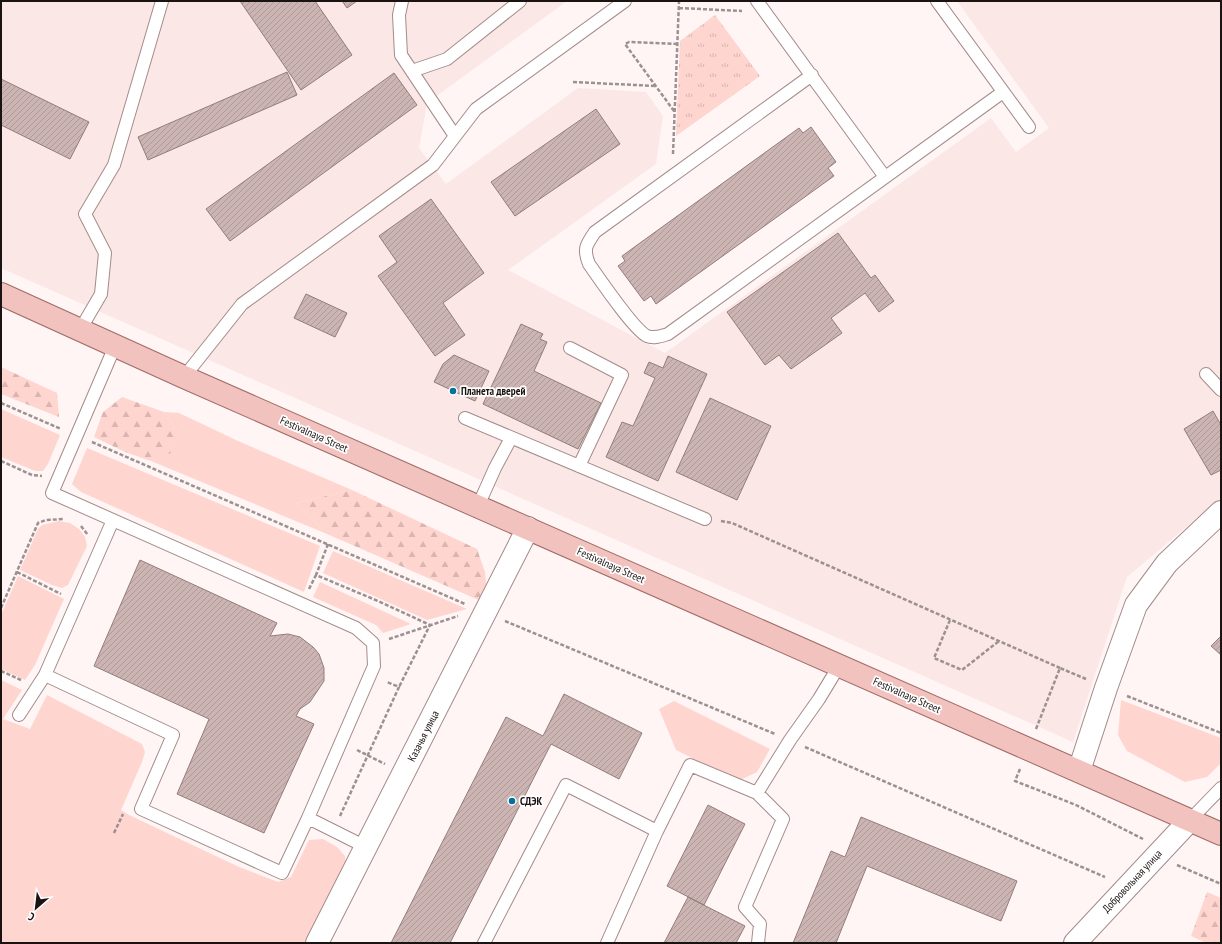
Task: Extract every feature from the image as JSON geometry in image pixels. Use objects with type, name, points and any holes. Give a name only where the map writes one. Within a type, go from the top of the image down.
[{"type":"main road","name":"Festivalnaya Street","points":[[1,294],[184,377],[1221,834]]},
{"type":"street","points":[[1079,771],[1106,688],[1136,605],[1167,563],[1221,512]]},
{"type":"street","name":"Казачья улица","points":[[317,943],[528,528]]},
{"type":"street","name":"Добровольная улица","points":[[1075,943],[1190,820]]},
{"type":"lane","points":[[80,330],[101,294],[105,253],[85,214],[114,165],[162,1]]},
{"type":"lane","points":[[402,1],[399,16],[402,55],[455,136]]},
{"type":"lane","points":[[412,71],[447,59],[520,1]]},
{"type":"lane","points":[[184,377],[242,304],[433,166],[476,109],[625,1]]},
{"type":"lane","points":[[757,1],[885,177]]},
{"type":"lane","points":[[937,1],[1028,127]]},
{"type":"lane","points":[[812,75],[595,232],[587,242],[585,254],[589,264],[635,326],[647,336],[658,337],[668,334],[1003,92]]},
{"type":"lane","points":[[45,675],[173,735],[141,809],[282,873],[308,818],[374,666],[373,643],[356,628],[52,493],[115,346]]},
{"type":"lane","points":[[570,348],[622,375],[579,466]]},
{"type":"lane","points":[[1206,374],[1221,390]]},
{"type":"lane","points":[[465,418],[705,519]]},
{"type":"lane","points":[[478,506],[495,468],[511,438]]},
{"type":"lane","points":[[20,715],[45,675],[113,520]]},
{"type":"lane","points":[[757,793],[839,666]]},
{"type":"lane","points":[[606,943],[657,831],[690,764],[757,793],[783,819],[746,907],[760,924],[758,943]]},
{"type":"lane","points":[[484,943],[566,785],[657,831]]},
{"type":"lane","points":[[1190,820],[1221,788]]},
{"type":"lane","points":[[308,818],[366,847]]},
{"type":"path","points":[[679,1],[672,158],[681,170]]},
{"type":"path","points":[[679,8],[747,11]]},
{"type":"path","points":[[674,112],[625,44],[629,42],[678,44]]},
{"type":"path","points":[[573,82],[656,86]]},
{"type":"path","points":[[1,403],[485,612],[790,740],[1126,887]]},
{"type":"path","points":[[1,461],[32,475],[42,476]]},
{"type":"path","points":[[1,608],[38,523],[46,520],[61,518],[66,519]]},
{"type":"path","points":[[705,519],[732,523],[1060,668]]},
{"type":"path","points":[[77,524],[83,527],[88,536]]},
{"type":"path","points":[[328,544],[316,576],[378,601],[430,625]]},
{"type":"path","points":[[17,572],[68,597]]},
{"type":"path","points":[[373,643],[466,614],[485,612]]},
{"type":"path","points":[[950,620],[934,658],[962,670],[999,641]]},
{"type":"path","points":[[338,820],[399,686],[430,625]]},
{"type":"path","points":[[1,671],[36,688]]},
{"type":"path","points":[[380,680],[399,686]]},
{"type":"path","points":[[351,747],[404,773]]},
{"type":"path","points":[[114,833],[124,812]]},
{"type":"shaded area","points":[[1,1],[567,1],[427,103],[419,148],[446,184],[578,88],[646,92],[663,116],[656,164],[508,270],[665,353],[991,118],[1016,152],[1049,128],[957,1],[1221,1],[1221,498],[1127,577],[1073,742],[1,268]]},
{"type":"green space","points":[[715,15],[760,76],[676,136],[680,41]]},
{"type":"green space","points":[[1,367],[57,393],[59,417],[1,394]]},
{"type":"green space","points":[[122,397],[164,412],[179,434],[171,453],[151,461],[125,452],[94,437],[103,412]]},
{"type":"green space","points":[[1,409],[60,435],[48,464],[43,471],[35,471],[1,457]]},
{"type":"green space","points":[[164,412],[179,413],[238,441],[352,490],[296,503],[327,534],[151,461],[171,452],[179,434]]},
{"type":"green space","points":[[87,448],[320,546],[304,592],[81,492],[72,484]]},
{"type":"green space","points":[[352,490],[477,549],[485,572],[487,590],[481,601],[327,534],[296,503]]},
{"type":"green space","points":[[59,521],[70,523],[79,529],[85,537],[87,546],[68,585],[62,588],[20,570],[38,529],[42,525]]},
{"type":"green space","points":[[333,551],[467,609],[427,620],[323,573]]},
{"type":"green space","points":[[18,576],[64,599],[35,665],[25,680],[1,669],[1,615]]},
{"type":"green space","points":[[320,582],[411,624],[383,633],[376,625],[313,597]]},
{"type":"green space","points":[[1,680],[22,690],[3,719],[30,729],[47,695],[142,744],[145,752],[142,762],[121,810],[129,815],[239,867],[278,882],[291,877],[309,840],[323,839],[337,847],[345,856],[346,866],[307,943],[1,943]]},
{"type":"green space","points":[[1121,700],[1221,738],[1221,763],[1207,777],[1185,782],[1127,751],[1118,735]]},
{"type":"green space","points":[[674,701],[770,749],[757,772],[738,781],[676,750],[659,709]]},
{"type":"green space","points":[[1207,892],[1221,898],[1221,943],[1206,943],[1191,936]]},
{"type":"building","points":[[240,1],[315,1],[352,55],[301,90]]},
{"type":"building","points":[[342,1],[357,1],[347,8]]},
{"type":"building","points":[[287,72],[297,95],[148,160],[138,137]]},
{"type":"building","points":[[394,73],[417,105],[230,241],[206,209]]},
{"type":"building","points":[[1,79],[89,122],[70,159],[1,125]]},
{"type":"building","points":[[596,109],[620,144],[515,216],[491,182]]},
{"type":"building","points":[[811,127],[836,162],[828,168],[834,176],[656,304],[651,296],[644,301],[618,266],[625,261],[622,256],[799,128],[803,133]]},
{"type":"building","points":[[431,199],[484,273],[443,303],[465,335],[435,356],[378,276],[397,262],[379,236]]},
{"type":"building","points":[[838,233],[871,278],[875,275],[894,301],[879,312],[865,293],[831,318],[842,333],[791,369],[779,355],[765,365],[727,312]]},
{"type":"building","points":[[306,294],[347,313],[335,337],[294,318]]},
{"type":"building","points":[[521,324],[543,334],[540,339],[547,342],[534,371],[601,403],[578,449],[483,404]]},
{"type":"building","points":[[454,355],[489,371],[475,401],[434,382],[443,364]]},
{"type":"building","points":[[668,356],[707,374],[658,481],[606,457],[622,422],[633,426],[655,378],[644,373],[649,362],[663,368]]},
{"type":"building","points":[[710,398],[771,426],[737,500],[676,472]]},
{"type":"building","points":[[1213,411],[1221,425],[1221,470],[1211,475],[1184,429]]},
{"type":"building","points":[[140,560],[277,623],[270,636],[288,634],[300,637],[313,647],[319,654],[324,668],[324,681],[310,702],[300,709],[296,716],[314,724],[264,833],[177,794],[209,719],[94,666]]},
{"type":"building","points":[[1221,636],[1221,655],[1211,646]]},
{"type":"building","points":[[564,694],[642,733],[619,779],[551,744],[450,943],[391,943],[506,717],[543,736]]},
{"type":"building","points":[[708,805],[745,824],[704,905],[667,886]]},
{"type":"building","points":[[861,817],[1017,881],[1001,921],[867,866],[836,943],[793,943],[831,851],[845,857]]},
{"type":"building","points":[[688,897],[745,926],[736,943],[664,943]]},
{"type":"place","name":"Планета дверей","points":[[453,391]]},
{"type":"place","name":"СДЭК","points":[[512,801]]}]
